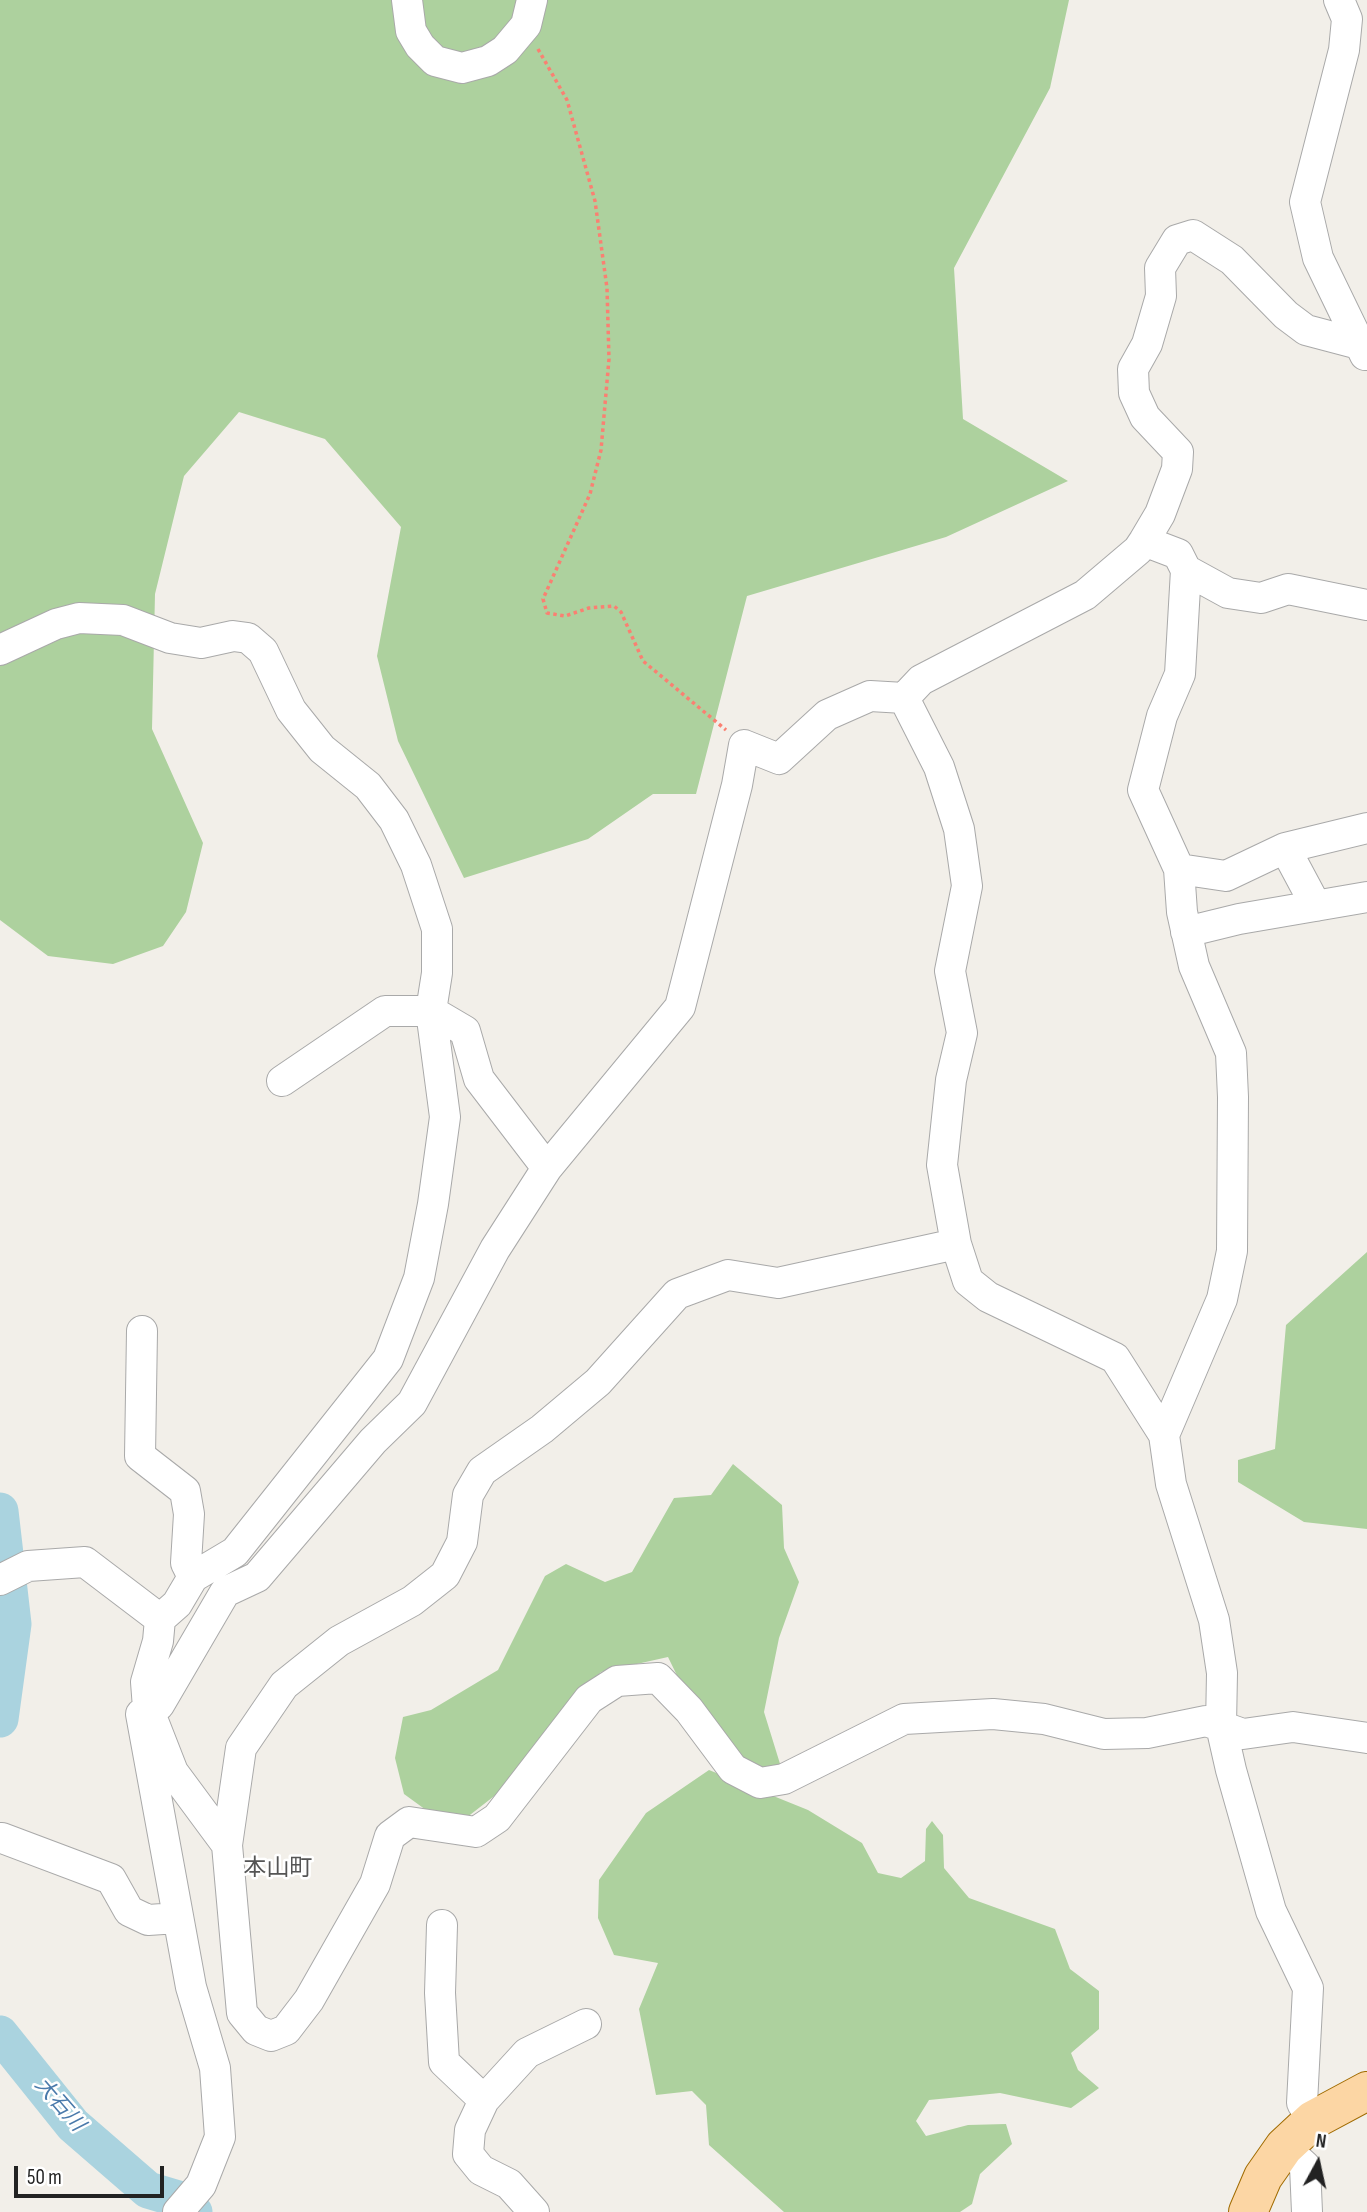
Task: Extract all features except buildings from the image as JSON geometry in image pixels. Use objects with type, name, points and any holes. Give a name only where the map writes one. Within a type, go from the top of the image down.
[{"type":"main road","points":[[1248,2212],[1263,2177],[1284,2147],[1313,2120],[1367,2091]]},
{"type":"street","points":[[407,0],[411,31],[420,47],[435,61],[462,68],[488,61],[505,50],[529,13]]},
{"type":"street","points":[[1339,0],[1347,19],[1344,50],[1305,202],[1318,258],[1363,352]]},
{"type":"street","points":[[904,698],[921,680],[1085,595],[1138,550],[1160,514],[1177,470],[1178,452],[1145,417],[1134,393],[1133,369],[1153,327],[1161,296],[1160,268],[1177,240],[1193,234],[1232,260],[1286,315],[1306,330],[1363,352]]},
{"type":"street","points":[[1143,541],[1178,554],[1186,570],[1180,674],[1162,716],[1143,790],[1179,869],[1186,932],[1194,966],[1231,1053],[1232,1251],[1222,1299],[1164,1435]]},
{"type":"street","points":[[1186,570],[1228,593],[1261,598],[1288,589],[1367,605]]},
{"type":"street","points":[[0,650],[56,624],[79,618],[123,620],[170,638],[201,643],[233,636],[248,638],[263,652],[291,710],[322,749],[368,786],[394,820],[410,854],[437,929],[437,973],[432,1011],[444,1117],[443,1129],[433,1205],[419,1278],[388,1359],[235,1552],[193,1577],[177,1604],[160,1619],[158,1641],[146,1682],[148,1708],[173,1772],[228,1845]]},
{"type":"street","points":[[193,2205],[220,2137],[215,2068],[191,1987],[141,1714],[148,1708],[159,1705],[225,1592],[257,1577],[373,1441],[412,1403],[495,1249],[547,1168],[680,1007],[737,785],[744,745],[779,759],[827,715],[870,696],[904,698]]},
{"type":"street","points":[[904,698],[939,767],[959,829],[967,886],[950,971],[962,1033],[951,1080],[942,1166],[956,1244],[968,1281],[988,1297],[1115,1358],[1164,1435],[1171,1483],[1214,1620],[1222,1673],[1221,1726],[1271,1912],[1308,1988],[1302,2103],[1313,2120]]},
{"type":"street","points":[[1179,869],[1226,876],[1285,848],[1367,828]]},
{"type":"street","points":[[1285,848],[1316,906]]},
{"type":"street","points":[[1186,932],[1367,897]]},
{"type":"street","points":[[282,1081],[384,1011],[432,1011],[465,1031],[479,1079],[547,1168]]},
{"type":"street","points":[[956,1244],[778,1283],[727,1275],[677,1294],[598,1382],[542,1429],[482,1471],[468,1495],[462,1542],[445,1575],[412,1601],[339,1641],[284,1685],[241,1748],[228,1845],[242,2012],[256,2030],[271,2036],[286,2030],[309,2000],[375,1884],[390,1836],[409,1822],[476,1832],[498,1818],[589,1699],[617,1681],[658,1678],[689,1710],[733,1769],[760,1783],[784,1779],[904,1719],[993,1714],[1044,1719],[1104,1734],[1147,1733],[1206,1721],[1243,1734],[1293,1727],[1367,1738]]},
{"type":"street","points":[[142,1331],[140,1456],[185,1491],[189,1514],[186,1563],[193,1577]]},
{"type":"street","points":[[0,1580],[28,1566],[85,1562],[160,1619]]},
{"type":"street","points":[[2,1838],[111,1880],[129,1911],[148,1920],[177,1918]]},
{"type":"street","points":[[442,1925],[440,1993],[444,2062],[484,2100]]},
{"type":"street","points":[[534,2212],[509,2183],[481,2170],[468,2154],[470,2130],[484,2100],[527,2053],[586,2024]]},
{"type":"street","points":[[1284,2147],[1305,2166],[1307,2212]]},
{"type":"path","points":[[529,13],[567,100],[579,136],[594,201],[607,288],[609,359],[601,450],[590,494],[543,599],[547,613],[565,616],[589,608],[614,606],[621,612],[643,661],[744,745]]},
{"type":"green space","points":[[0,0],[1069,0],[1050,88],[954,268],[963,419],[1068,481],[946,537],[747,596],[696,794],[653,794],[588,839],[464,878],[398,741],[377,656],[401,527],[325,439],[239,412],[184,476],[155,594],[152,729],[203,843],[186,912],[163,946],[113,964],[48,956],[0,920]]},
{"type":"green space","points":[[1367,1252],[1367,1529],[1304,1522],[1238,1482],[1238,1460],[1275,1449],[1286,1325]]},
{"type":"green space","points":[[733,1464],[782,1505],[784,1548],[799,1582],[779,1638],[764,1712],[781,1767],[754,1770],[689,1700],[668,1657],[601,1672],[541,1738],[511,1783],[466,1818],[437,1818],[404,1794],[395,1758],[403,1717],[431,1710],[498,1670],[545,1576],[566,1564],[605,1582],[632,1572],[674,1498],[711,1495]]},
{"type":"green space","points":[[709,1770],[808,1810],[862,1843],[878,1873],[901,1878],[925,1861],[926,1829],[932,1821],[943,1835],[944,1868],[969,1898],[1055,1929],[1070,1969],[1099,1991],[1099,2029],[1071,2053],[1078,2070],[1099,2088],[1071,2108],[1000,2093],[929,2100],[916,2121],[926,2136],[968,2125],[1006,2124],[1012,2144],[980,2174],[972,2204],[960,2212],[784,2212],[709,2145],[706,2105],[692,2091],[656,2095],[639,2009],[658,1963],[614,1955],[598,1918],[599,1880],[646,1813]]},
{"type":"waterway","name":"大石川","points":[[0,1511],[13,1624],[0,1719]]},
{"type":"waterway","name":"大石川","points":[[0,2034],[73,2125],[148,2190],[178,2199],[194,2212]]},
{"type":"district","name":"本山町","points":[[278,1869]]}]
